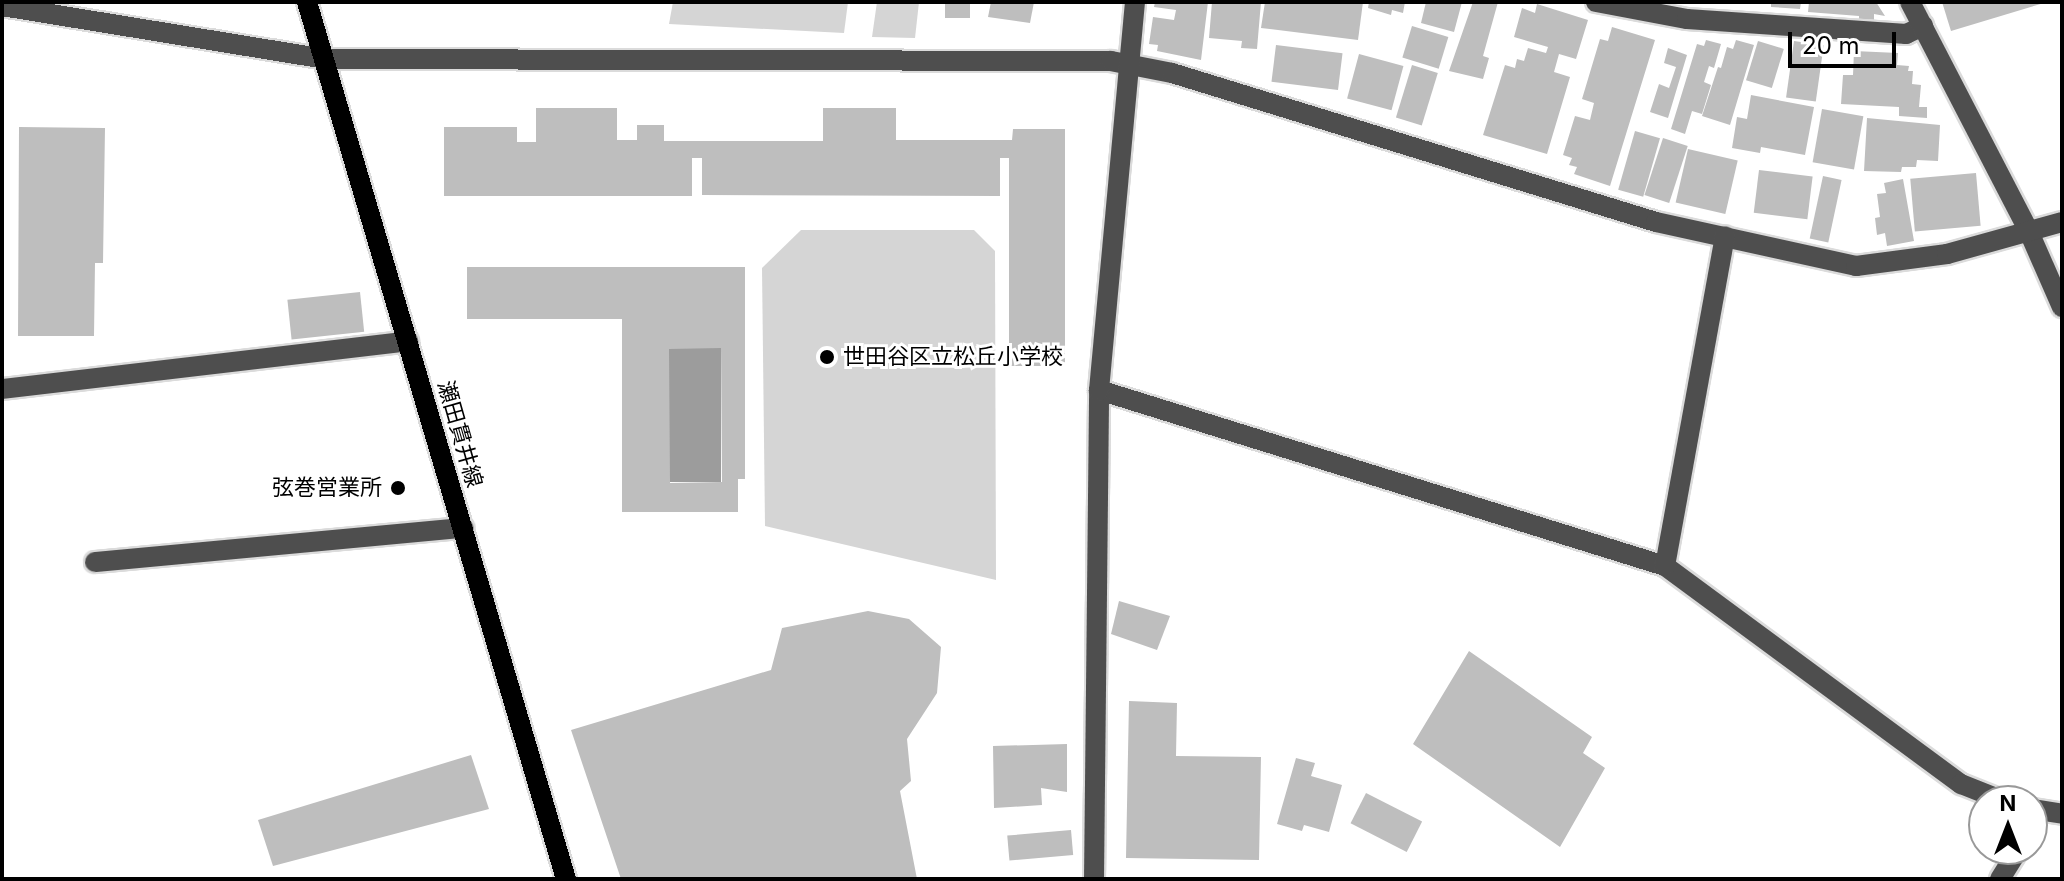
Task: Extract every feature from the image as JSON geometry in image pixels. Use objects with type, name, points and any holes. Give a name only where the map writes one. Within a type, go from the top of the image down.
[{"type":"main road","name":"瀬田貫井線","points":[[307,2],[566,879]]},
{"type":"street","points":[[1094,879],[1099,390],[1135,2]]},
{"type":"street","points":[[1596,2],[1703,20],[1906,34],[1923,26]]},
{"type":"street","points":[[1910,2],[2029,232],[2062,307]]},
{"type":"street","points":[[2,6],[324,59],[1079,61],[1129,64],[1172,73],[1656,222],[1856,266],[1947,254],[2062,222]]},
{"type":"street","points":[[1665,566],[1725,236]]},
{"type":"street","points":[[2,389],[408,341]]},
{"type":"street","points":[[1099,390],[1665,566],[1968,787]]},
{"type":"street","points":[[95,562],[463,528]]},
{"type":"shaded area","points":[[673,2],[848,2],[844,33],[669,24]]},
{"type":"shaded area","points":[[877,2],[919,2],[915,38],[872,37]]},
{"type":"shaded area","points":[[801,230],[974,230],[995,251],[996,580],[765,526],[762,268]]},
{"type":"shaded area","points":[[669,348],[721,348],[721,482],[669,482]]},
{"type":"building","points":[[945,2],[970,2],[970,18],[945,18]]},
{"type":"building","points":[[991,2],[1034,2],[1030,23],[988,17]]},
{"type":"building","points":[[1155,2],[1208,2],[1201,60],[1157,51],[1158,45],[1149,44],[1153,17],[1174,20],[1176,10],[1154,7]]},
{"type":"building","points":[[1212,2],[1261,2],[1257,49],[1241,48],[1242,41],[1209,38]]},
{"type":"building","points":[[1265,2],[1363,2],[1358,40],[1261,28]]},
{"type":"building","points":[[1369,2],[1405,2],[1403,13],[1392,10],[1391,15],[1368,8]]},
{"type":"building","points":[[1426,2],[1462,2],[1454,32],[1421,23]]},
{"type":"building","points":[[1473,2],[1498,2],[1483,56],[1489,58],[1483,79],[1449,71]]},
{"type":"building","points":[[1771,2],[1801,2],[1800,9],[1771,7]]},
{"type":"building","points":[[1809,2],[1876,2],[1885,16],[1874,14],[1874,22],[1859,20],[1859,16],[1808,12]]},
{"type":"building","points":[[1942,2],[2044,2],[2044,3],[1951,31]]},
{"type":"building","points":[[1537,4],[1588,20],[1576,59],[1559,54],[1554,72],[1570,77],[1547,154],[1483,135],[1505,65],[1515,68],[1517,59],[1524,61],[1528,48],[1546,53],[1548,47],[1514,37],[1522,8],[1535,13]]},
{"type":"building","points":[[1412,26],[1448,37],[1439,69],[1402,58]]},
{"type":"building","points":[[1612,27],[1655,40],[1610,186],[1574,174],[1577,167],[1569,165],[1572,158],[1563,155],[1575,116],[1590,120],[1594,103],[1582,99],[1600,39],[1608,41]]},
{"type":"building","points":[[1706,40],[1721,44],[1714,68],[1709,66],[1704,82],[1711,85],[1702,114],[1692,111],[1685,134],[1671,129],[1697,44],[1704,46]]},
{"type":"building","points":[[1736,40],[1754,45],[1730,125],[1702,116],[1718,67],[1721,68],[1727,47],[1733,49]]},
{"type":"building","points":[[1758,41],[1784,49],[1772,88],[1746,80]]},
{"type":"building","points":[[1794,41],[1824,45],[1816,102],[1786,97]]},
{"type":"building","points":[[1276,45],[1343,53],[1338,90],[1271,82]]},
{"type":"building","points":[[1668,48],[1687,55],[1668,118],[1650,112],[1659,84],[1669,88],[1676,67],[1664,63]]},
{"type":"building","points":[[1854,51],[1898,53],[1897,65],[1909,66],[1908,71],[1913,71],[1912,84],[1921,85],[1919,107],[1927,107],[1927,118],[1899,116],[1899,107],[1841,104],[1843,75],[1853,75]]},
{"type":"building","points":[[1359,54],[1403,66],[1392,110],[1347,98]]},
{"type":"building","points":[[1412,65],[1438,73],[1422,125],[1396,118]]},
{"type":"building","points":[[1751,95],[1814,107],[1805,155],[1761,147],[1760,153],[1732,148],[1737,117],[1747,119]]},
{"type":"building","points":[[536,108],[617,108],[617,140],[637,140],[637,125],[664,125],[664,141],[823,141],[823,108],[896,108],[896,140],[1012,140],[1013,129],[1065,129],[1065,366],[1009,366],[1009,158],[1000,158],[1000,196],[702,195],[702,158],[692,158],[692,196],[444,196],[444,127],[517,127],[517,142],[536,142]]},
{"type":"building","points":[[1822,109],[1863,116],[1854,169],[1813,162]]},
{"type":"building","points":[[1867,118],[1940,125],[1938,161],[1917,160],[1916,167],[1902,167],[1901,172],[1864,171]]},
{"type":"building","points":[[19,127],[105,128],[103,263],[95,263],[94,336],[18,336]]},
{"type":"building","points":[[1635,131],[1660,138],[1643,197],[1618,190]]},
{"type":"building","points":[[1663,138],[1688,146],[1669,203],[1644,195]]},
{"type":"building","points":[[1688,149],[1738,160],[1725,214],[1676,203]]},
{"type":"building","points":[[1759,170],[1813,177],[1807,219],[1754,213]]},
{"type":"building","points":[[1976,173],[1981,226],[1915,232],[1910,179]]},
{"type":"building","points":[[1823,176],[1842,180],[1828,243],[1810,239]]},
{"type":"building","points":[[1903,179],[1914,241],[1887,246],[1885,233],[1877,235],[1875,218],[1880,217],[1877,194],[1886,193],[1884,183]]},
{"type":"building","points":[[467,267],[745,267],[745,479],[738,479],[738,512],[622,512],[622,319],[467,319]],"holes":[[[721,348],[722,482],[670,483],[669,349]]]},
{"type":"building","points":[[360,292],[364,332],[292,339],[287,300]]},
{"type":"building","points":[[1119,601],[1170,616],[1157,650],[1111,634]]},
{"type":"building","points":[[868,611],[909,619],[941,647],[937,693],[907,739],[911,781],[900,791],[917,879],[621,879],[571,730],[771,670],[782,628]]},
{"type":"building","points":[[1469,651],[1592,737],[1583,753],[1605,768],[1560,847],[1413,744]]},
{"type":"building","points":[[1129,701],[1177,703],[1176,756],[1261,757],[1259,860],[1126,858]]},
{"type":"building","points":[[1067,744],[1067,792],[1041,788],[1042,805],[994,808],[993,746]]},
{"type":"building","points":[[471,755],[489,809],[273,866],[258,820]]},
{"type":"building","points":[[1296,758],[1315,763],[1311,776],[1342,785],[1329,832],[1304,825],[1302,831],[1277,824]]},
{"type":"building","points":[[1366,793],[1422,822],[1407,852],[1351,823]]},
{"type":"building","points":[[1071,830],[1073,855],[1009,860],[1007,836]]},
{"type":"place","name":"世田谷区立松丘小学校","points":[[827,357]]},
{"type":"place","name":"弦巻営業所","points":[[398,488]]}]
